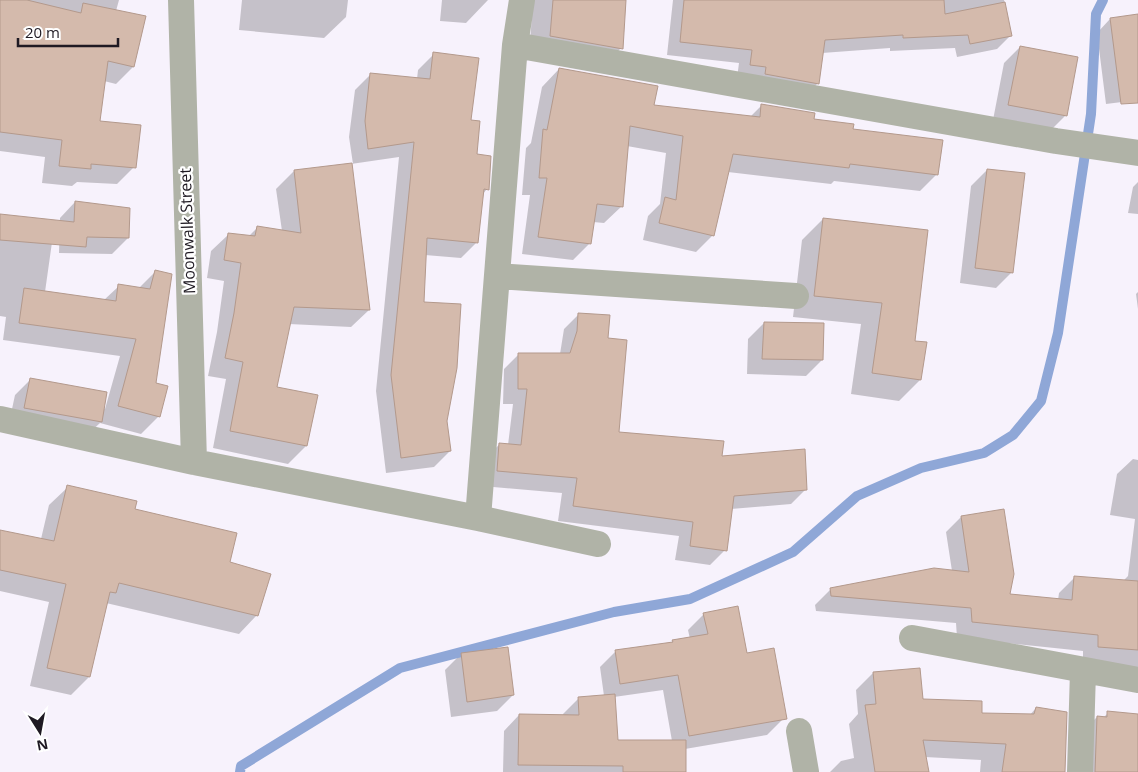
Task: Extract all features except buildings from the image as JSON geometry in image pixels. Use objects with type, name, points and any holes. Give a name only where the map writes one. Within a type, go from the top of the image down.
[{"type":"street","name":"Moonwalk Street","points":[[182,0],[194,462]]},
{"type":"street","points":[[478,518],[515,45],[522,0]]},
{"type":"street","points":[[515,45],[1056,141],[1133,152]]},
{"type":"street","points":[[497,276],[796,296]]},
{"type":"street","points":[[0,419],[194,462],[478,518],[598,544]]},
{"type":"street","points":[[912,638],[1138,680]]},
{"type":"street","points":[[1080,772],[1083,671]]},
{"type":"street","points":[[799,731],[806,772]]},
{"type":"waterway","points":[[240,772],[241,766],[400,668],[614,612],[690,599],[793,552],[857,496],[921,468],[984,453],[1013,435],[1041,401],[1058,333],[1091,114],[1096,14],[1103,0]]}]
